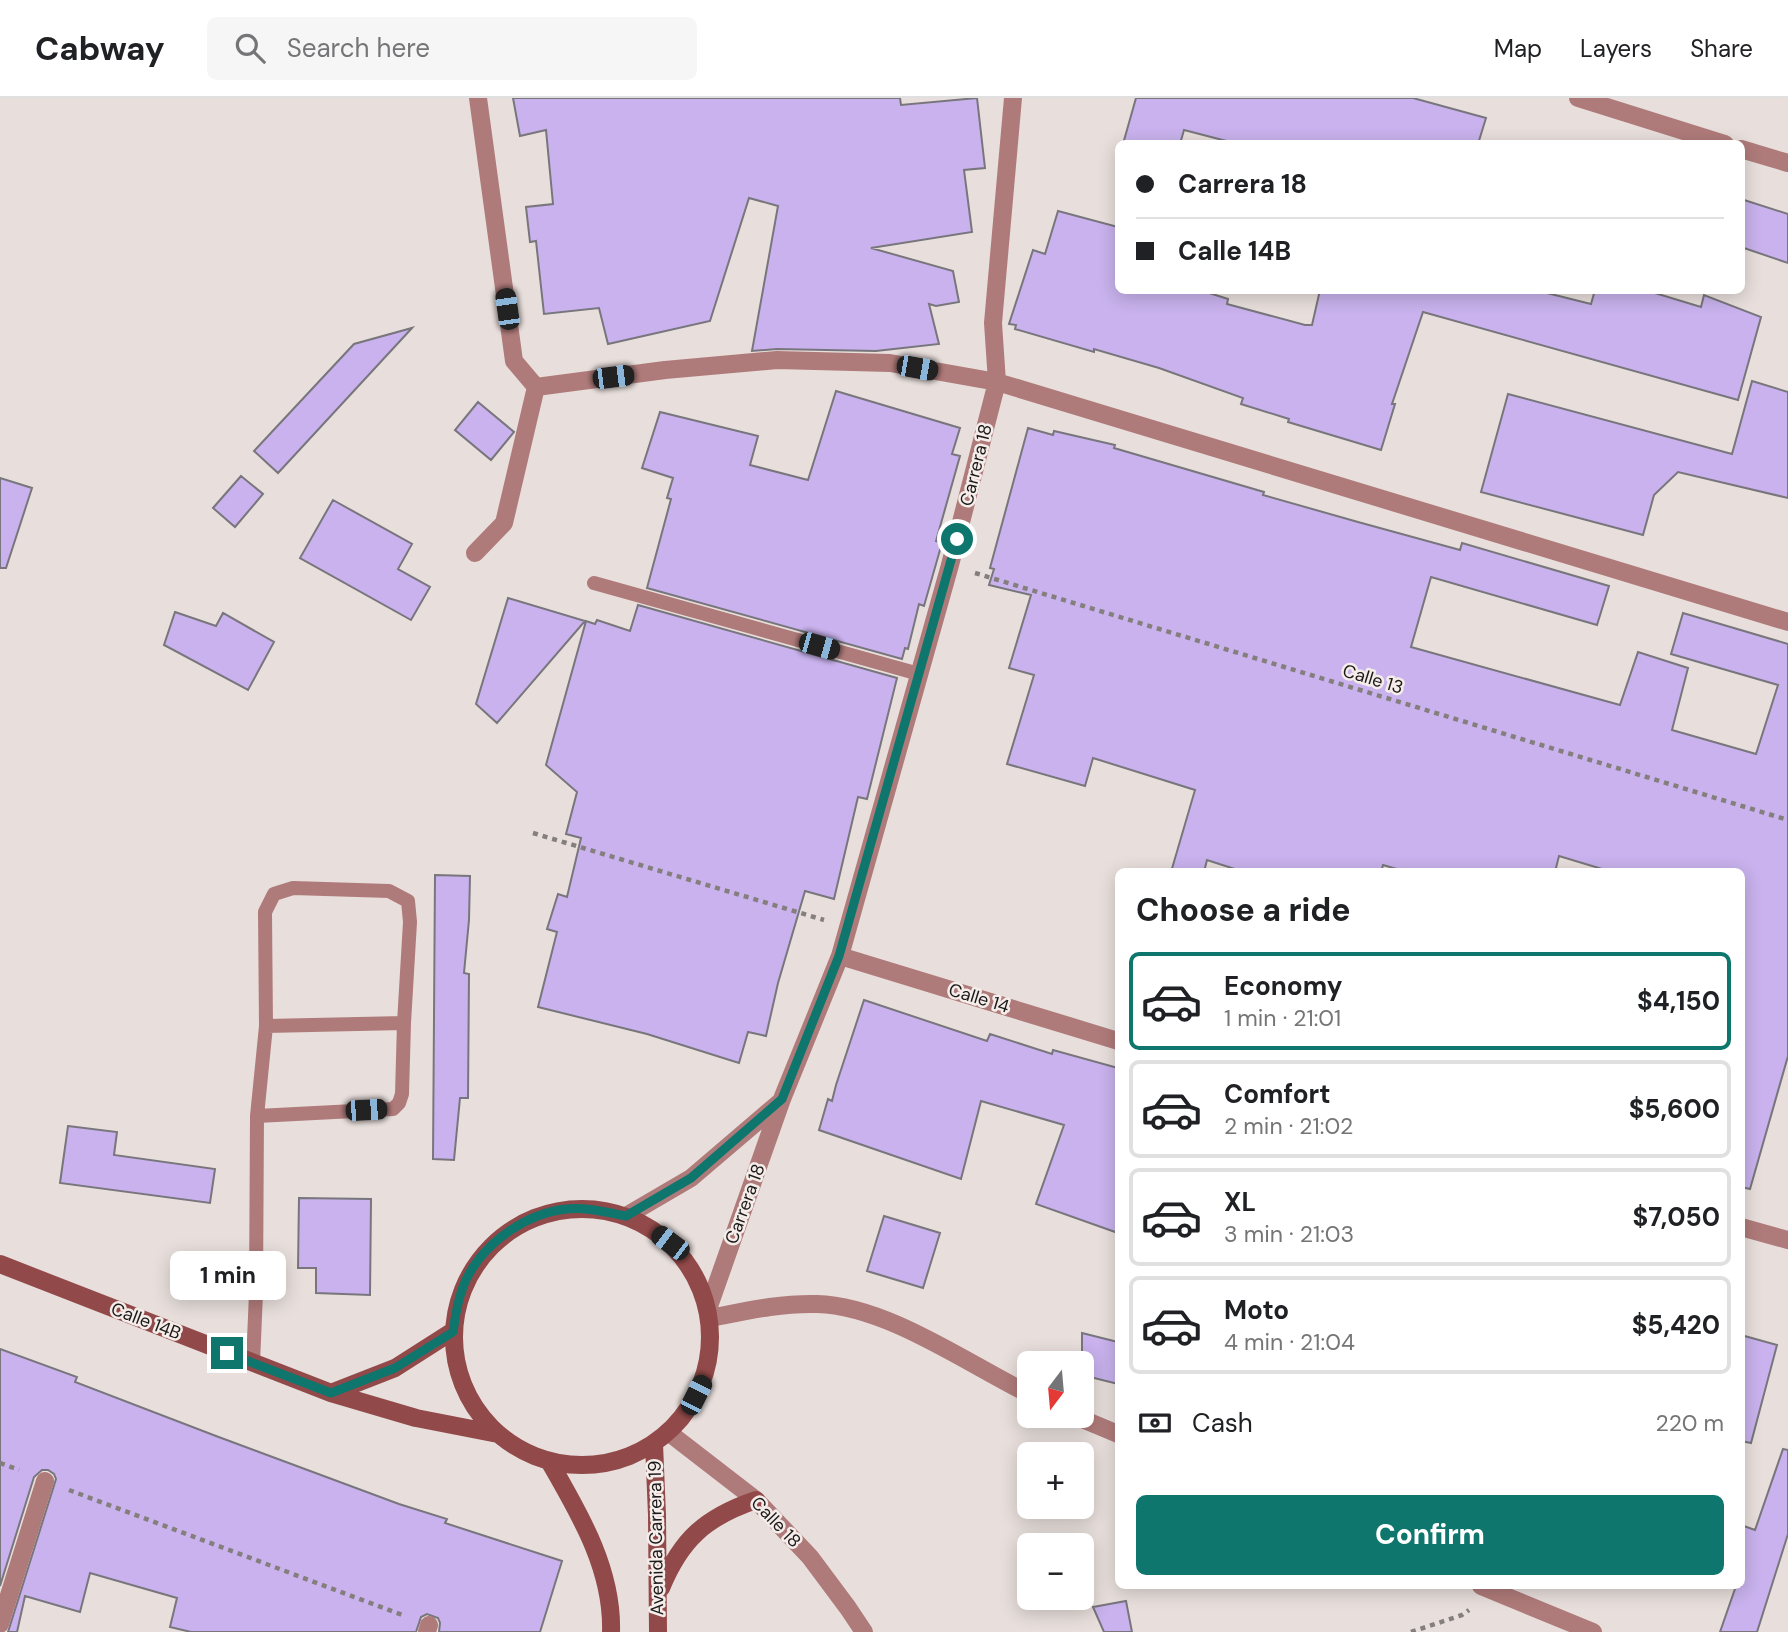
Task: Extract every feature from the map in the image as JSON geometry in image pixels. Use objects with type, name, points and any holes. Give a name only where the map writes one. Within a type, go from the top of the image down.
[{"type":"street","points":[[478,98],[514,361],[536,387]]},
{"type":"street","name":"Carrera 18","points":[[709,1313],[782,1099],[848,927],[950,565],[997,382],[992,323],[1013,98]]},
{"type":"street","points":[[1578,98],[1712,140]]},
{"type":"street","points":[[1745,150],[1788,163]]},
{"type":"street","points":[[536,387],[665,370],[777,360],[890,363],[997,382],[1788,622]]},
{"type":"street","points":[[475,553],[504,523],[536,387]]},
{"type":"street","name":"Calle 14","points":[[839,956],[1115,1040]]},
{"type":"street","name":"Carrera 18","points":[[626,1216],[691,1178],[782,1099]]},
{"type":"street","points":[[566,1209],[596,1209],[626,1216],[649,1227],[670,1243],[687,1262],[699,1284],[709,1313],[710,1350],[704,1381],[689,1409],[661,1438],[630,1456],[604,1463],[550,1461],[522,1450],[498,1434],[479,1412],[464,1388],[456,1360],[453,1332],[458,1302],[469,1274],[487,1250],[510,1230],[537,1216],[566,1209]]},
{"type":"street","points":[[1745,1228],[1788,1240]]},
{"type":"street","name":"Calle 14B","points":[[0,1264],[331,1393],[416,1418],[498,1434]]},
{"type":"street","points":[[709,1313],[780,1304],[820,1304],[863,1312],[910,1331],[1017,1388]]},
{"type":"street","points":[[331,1393],[395,1368],[453,1332]]},
{"type":"street","points":[[1094,1424],[1115,1433]]},
{"type":"street","name":"Calle 18","points":[[661,1438],[756,1500],[810,1557],[864,1632]]},
{"type":"street","name":"Avenida Carrera 19","points":[[658,1632],[661,1438]]},
{"type":"street","points":[[550,1461],[583,1521],[603,1572],[611,1632]]},
{"type":"street","points":[[0,1624],[45,1481]]},
{"type":"street","points":[[658,1595],[671,1563],[692,1535],[719,1514],[756,1500]]},
{"type":"street","points":[[1489,1589],[1593,1632]]},
{"type":"lane","points":[[594,583],[919,674]]},
{"type":"lane","points":[[253,1363],[257,1116],[266,1026],[265,912],[274,894],[293,888],[389,891],[408,901],[410,922],[400,1103],[393,1109],[257,1116]]},
{"type":"lane","points":[[266,1026],[404,1023]]},
{"type":"path","name":"Calle 13","points":[[950,565],[1788,820]]},
{"type":"path","points":[[533,833],[848,927]]},
{"type":"path","points":[[0,1463],[428,1628]]},
{"type":"path","points":[[1411,1632],[1462,1615],[1489,1589]]},
{"type":"building","points":[[513,98],[900,98],[901,105],[977,98],[985,168],[964,170],[972,232],[871,248],[953,271],[959,302],[936,306],[929,304],[939,344],[876,351],[752,351],[778,206],[749,198],[710,321],[608,344],[599,308],[544,314],[536,241],[530,242],[526,207],[553,204],[546,130],[520,136]]},
{"type":"building","points":[[1136,98],[1413,98],[1486,118],[1479,140],[1223,140],[1184,130],[1181,140],[1124,140]]},
{"type":"building","points":[[1745,200],[1788,214],[1788,263],[1745,248]]},
{"type":"building","points":[[1058,211],[1115,226],[1115,294],[1212,294],[1228,299],[1227,304],[1305,325],[1312,325],[1319,294],[1551,294],[1591,304],[1594,294],[1658,294],[1701,307],[1704,295],[1761,317],[1738,400],[1423,312],[1392,404],[1395,404],[1381,450],[1288,422],[1289,419],[1241,404],[1243,398],[1159,368],[1015,329],[1016,325],[1009,324],[1033,250],[1045,254]]},
{"type":"building","points":[[412,328],[278,473],[254,451],[354,344]]},
{"type":"building","points":[[1752,381],[1788,392],[1788,498],[1678,472],[1654,495],[1643,535],[1481,492],[1508,394],[1732,454]]},
{"type":"building","points":[[836,391],[960,428],[952,454],[960,456],[936,541],[942,543],[924,606],[919,604],[908,649],[905,648],[902,659],[647,588],[671,499],[667,498],[673,478],[642,468],[660,412],[758,436],[750,465],[808,480]]},
{"type":"building","points":[[478,402],[514,432],[491,460],[455,430]]},
{"type":"building","points":[[1028,428],[1115,445],[1114,448],[1264,492],[1263,495],[1460,550],[1462,543],[1609,586],[1597,625],[1431,577],[1411,647],[1620,705],[1638,652],[1688,668],[1672,730],[1756,754],[1778,685],[1671,654],[1683,613],[1788,644],[1788,1056],[1750,1189],[1745,1188],[1745,868],[1599,868],[1559,856],[1556,868],[1393,868],[1383,865],[1382,868],[1232,868],[1207,860],[1205,868],[1172,868],[1195,790],[1093,758],[1085,786],[1007,764],[1034,675],[1009,668],[1031,595],[989,585],[994,569],[990,568]]},
{"type":"building","points":[[241,476],[263,494],[235,527],[213,508]]},
{"type":"building","points":[[0,478],[32,488],[6,568],[0,568]]},
{"type":"building","points":[[333,500],[412,544],[398,569],[430,587],[411,620],[300,558]]},
{"type":"building","points":[[508,598],[585,621],[497,723],[476,704]]},
{"type":"building","points":[[638,605],[897,678],[867,799],[858,797],[834,899],[805,891],[778,983],[766,1036],[748,1032],[739,1063],[647,1034],[538,1007],[557,932],[547,929],[558,894],[567,897],[581,838],[566,834],[577,792],[546,765],[586,621],[595,624],[597,620],[630,631]]},
{"type":"building","points":[[175,612],[216,626],[223,613],[274,642],[248,690],[164,645]]},
{"type":"building","points":[[435,875],[470,876],[464,973],[469,974],[468,1098],[460,1098],[454,1160],[433,1159]]},
{"type":"building","points":[[864,1000],[987,1041],[990,1034],[1052,1054],[1053,1050],[1115,1067],[1115,1232],[1036,1204],[1064,1125],[981,1101],[961,1179],[819,1130],[828,1099],[832,1101]]},
{"type":"building","points":[[68,1126],[117,1132],[114,1155],[215,1169],[210,1203],[60,1183]]},
{"type":"building","points":[[299,1198],[371,1199],[370,1295],[316,1293],[316,1268],[298,1268]]},
{"type":"building","points":[[884,1216],[940,1233],[923,1288],[867,1271]]},
{"type":"building","points":[[1082,1333],[1115,1341],[1115,1383],[1094,1378],[1094,1351],[1082,1351]]},
{"type":"building","points":[[1745,1336],[1777,1345],[1751,1443],[1745,1442]]},
{"type":"building","points":[[0,1349],[77,1377],[75,1382],[216,1436],[399,1504],[447,1519],[445,1523],[562,1561],[540,1632],[439,1632],[438,1618],[427,1614],[421,1617],[416,1632],[191,1632],[170,1627],[177,1598],[90,1573],[80,1612],[25,1596],[17,1632],[8,1632],[56,1479],[48,1470],[42,1470],[34,1477],[0,1586]]},
{"type":"building","points":[[1783,1449],[1788,1450],[1788,1534],[1757,1632],[1720,1632],[1735,1589],[1745,1589],[1745,1526],[1755,1530]]},
{"type":"building","points":[[1126,1601],[1132,1632],[1104,1632],[1094,1607]]},
{"type":"route","points":[[227,1353],[331,1393],[395,1368],[453,1332],[458,1302],[469,1274],[487,1250],[510,1230],[537,1216],[566,1209],[596,1209],[626,1216],[691,1178],[782,1099],[839,956],[957,539]]}]
